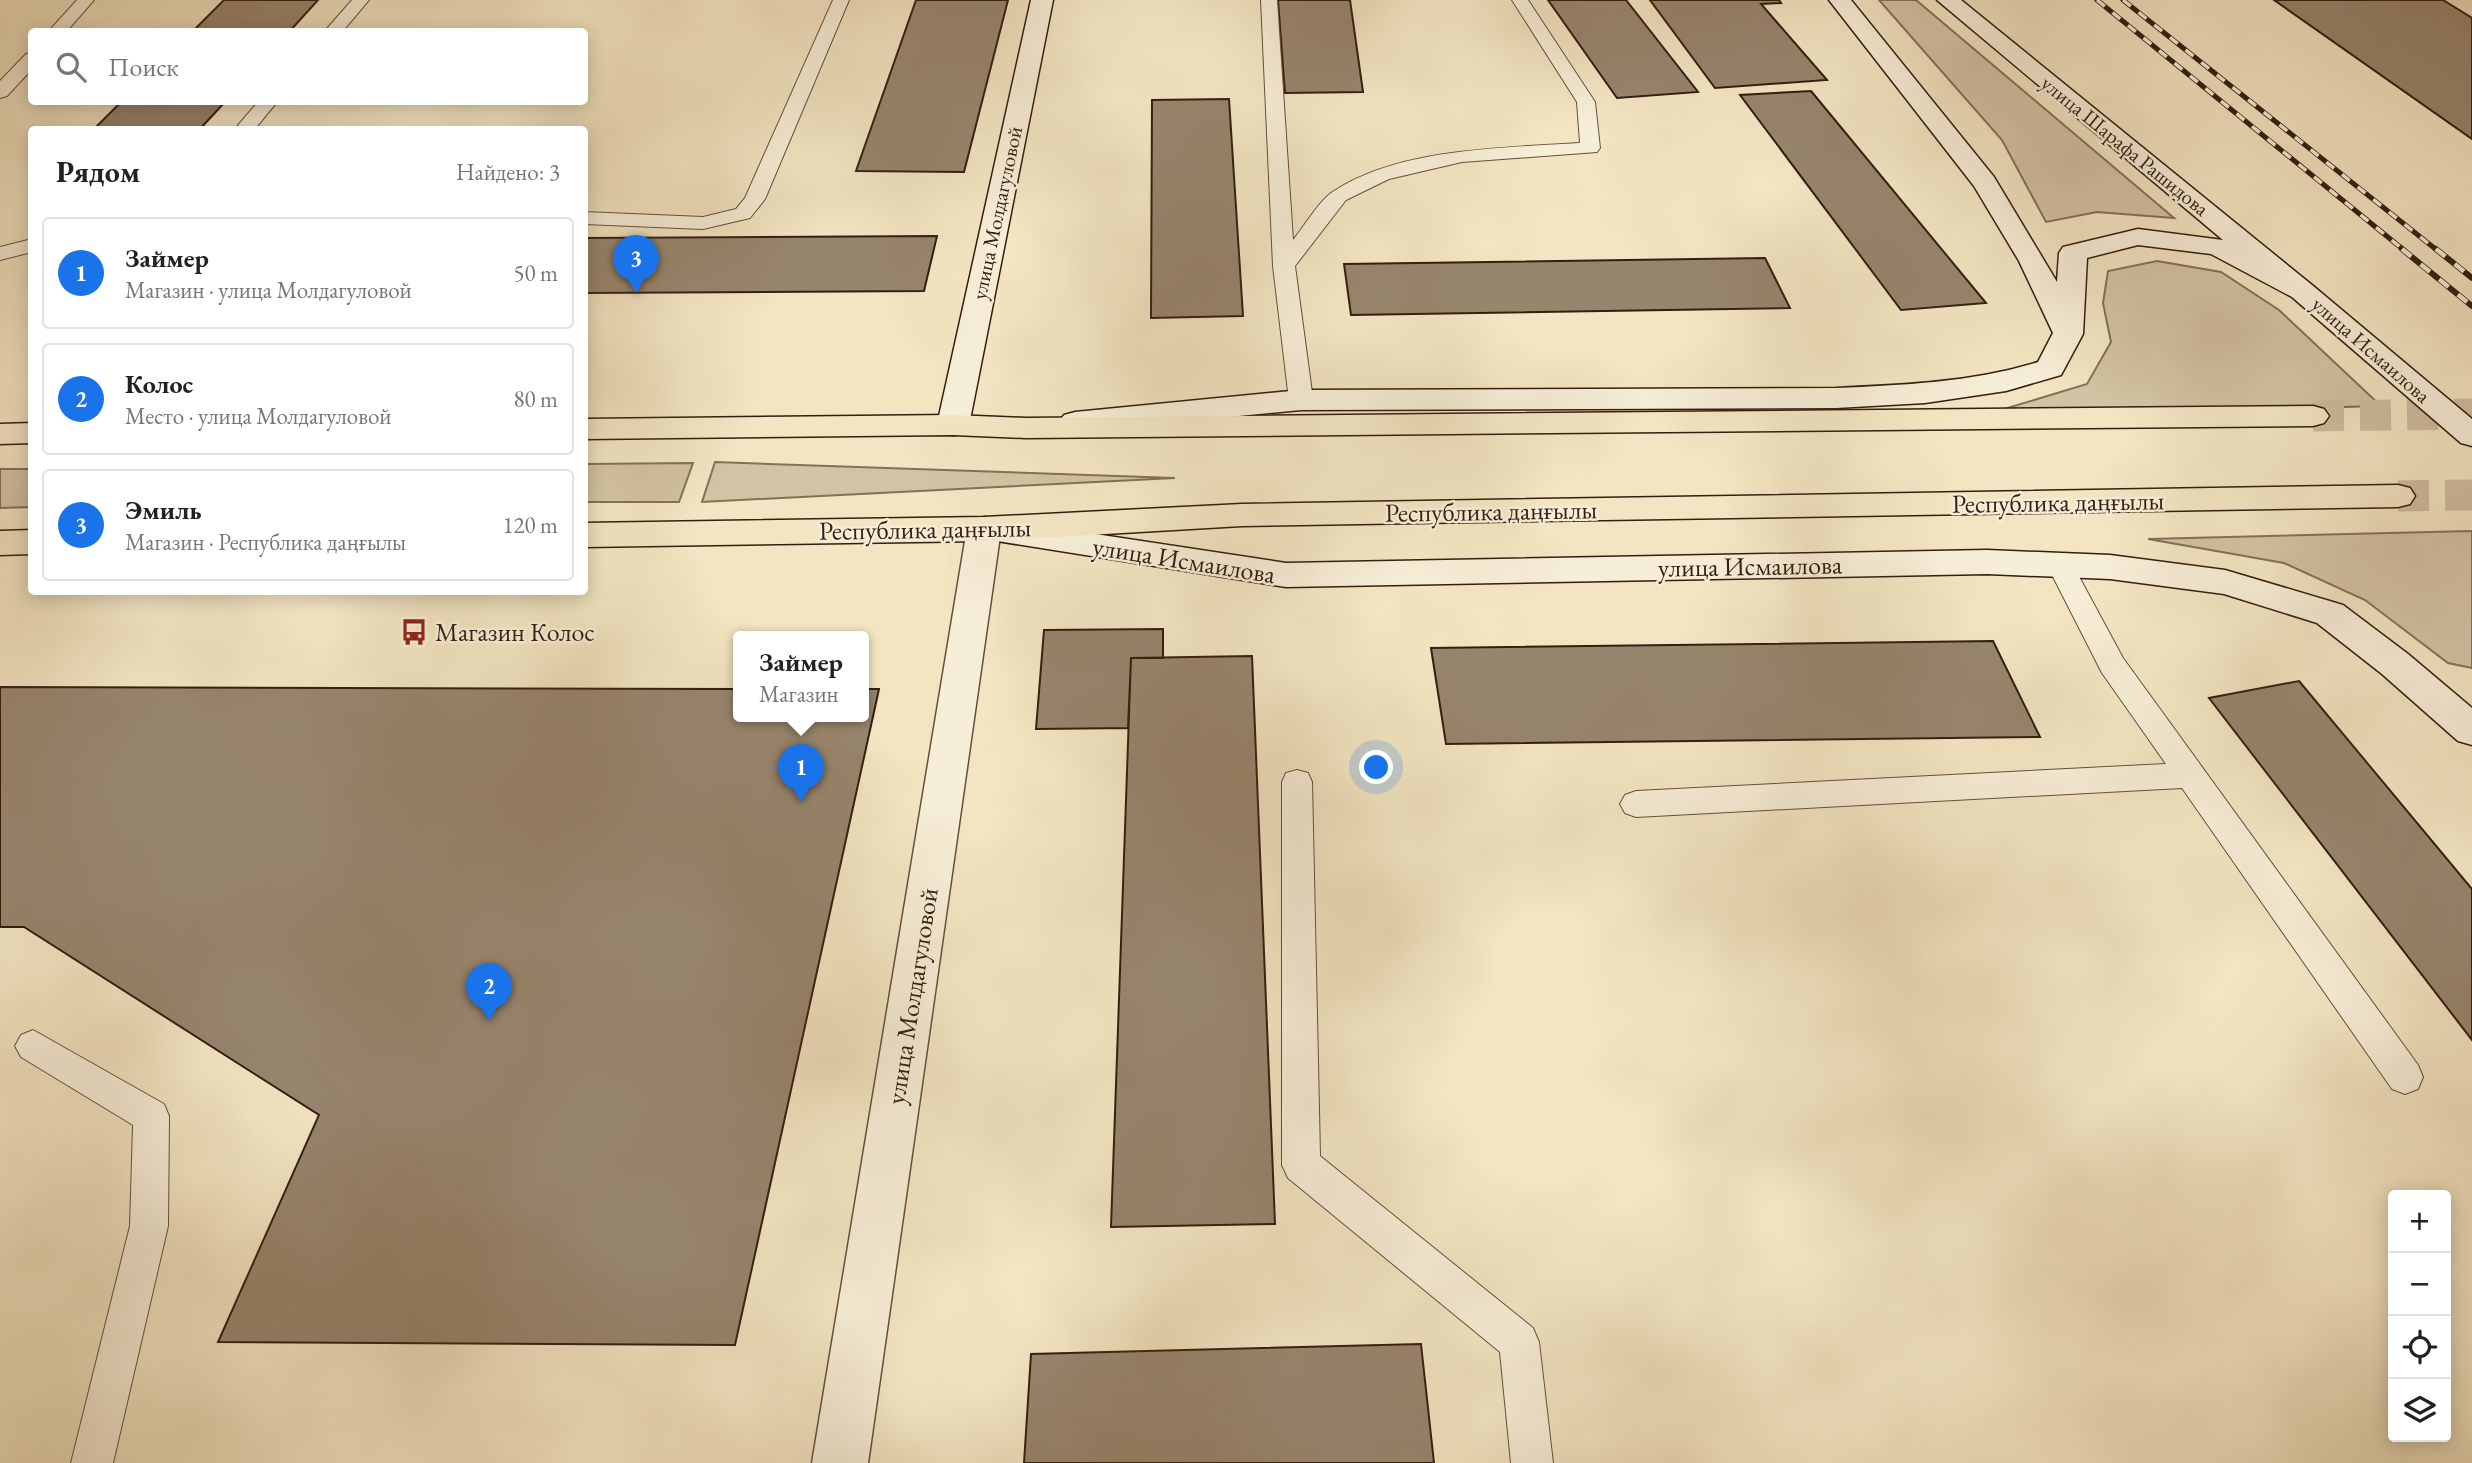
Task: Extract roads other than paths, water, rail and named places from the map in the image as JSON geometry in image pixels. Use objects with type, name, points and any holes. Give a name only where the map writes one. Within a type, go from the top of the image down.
[{"type":"main road","name":"улица Молдагуловой","points":[[953,425],[1042,0]]},
{"type":"main road","points":[[1840,0],[1985,183],[2033,261],[2068,334]]},
{"type":"main road","name":"улица Шарафа Рашидова","points":[[1948,0],[2302,291]]},
{"type":"main road","points":[[1026,428],[1301,400],[1836,398],[1925,393],[2006,383],[2050,368],[2068,334],[2073,253],[2138,237],[2218,247],[2302,291]]},
{"type":"main road","name":"улица Исмаилова","points":[[2302,291],[2472,436]]},
{"type":"main road","points":[[588,429],[953,425],[1026,428],[2313,416]]},
{"type":"main road","points":[[0,434],[28,433]]},
{"type":"main road","name":"Республика даңғылы","points":[[588,535],[985,529],[1256,514],[2398,496]]},
{"type":"main road","name":"улица Молдагуловой","points":[[840,1463],[985,529]]},
{"type":"main road","name":"улица Исмаилова","points":[[985,529],[1286,575],[1973,562],[2110,567],[2225,582],[2330,614],[2395,664],[2472,730]]},
{"type":"main road","points":[[0,543],[28,542]]},
{"type":"main road","points":[[2395,664],[2472,705]]},
{"type":"lane","points":[[60,28],[86,0]]},
{"type":"lane","points":[[336,28],[361,0]]},
{"type":"lane","points":[[588,218],[703,223],[743,214],[755,199],[841,0]]},
{"type":"lane","points":[[1269,0],[1284,266],[1301,400]]},
{"type":"lane","points":[[1284,266],[1339,196],[1382,175],[1462,156],[1590,148],[1586,102],[1520,0]]},
{"type":"lane","points":[[0,92],[28,62]]},
{"type":"lane","points":[[247,126],[265,105]]},
{"type":"lane","points":[[0,254],[28,246]]},
{"type":"lane","points":[[2060,565],[2112,665],[2405,1077]]},
{"type":"lane","points":[[1636,804],[2190,775]]},
{"type":"lane","points":[[1297,782],[1301,1165],[1519,1342],[1532,1463]]},
{"type":"lane","points":[[33,1046],[151,1116],[149,1226],[93,1463]]},
{"type":"tunnel","points":[[2313,416],[2472,414]]},
{"type":"tunnel","points":[[2398,496],[2472,495]]},
{"type":"railway","points":[[2097,0],[2405,251]]},
{"type":"railway","points":[[2123,0],[2438,251]]},
{"type":"railway","points":[[2402,249],[2472,306]]},
{"type":"railway","points":[[2436,249],[2472,278]]},
{"type":"place","name":"Эмиль","points":[[636,293]]},
{"type":"place","name":"Магазин Колос","points":[[414,632]]},
{"type":"place","name":"Займер","points":[[801,802]]},
{"type":"place","name":"Колос","points":[[489,1021]]}]
